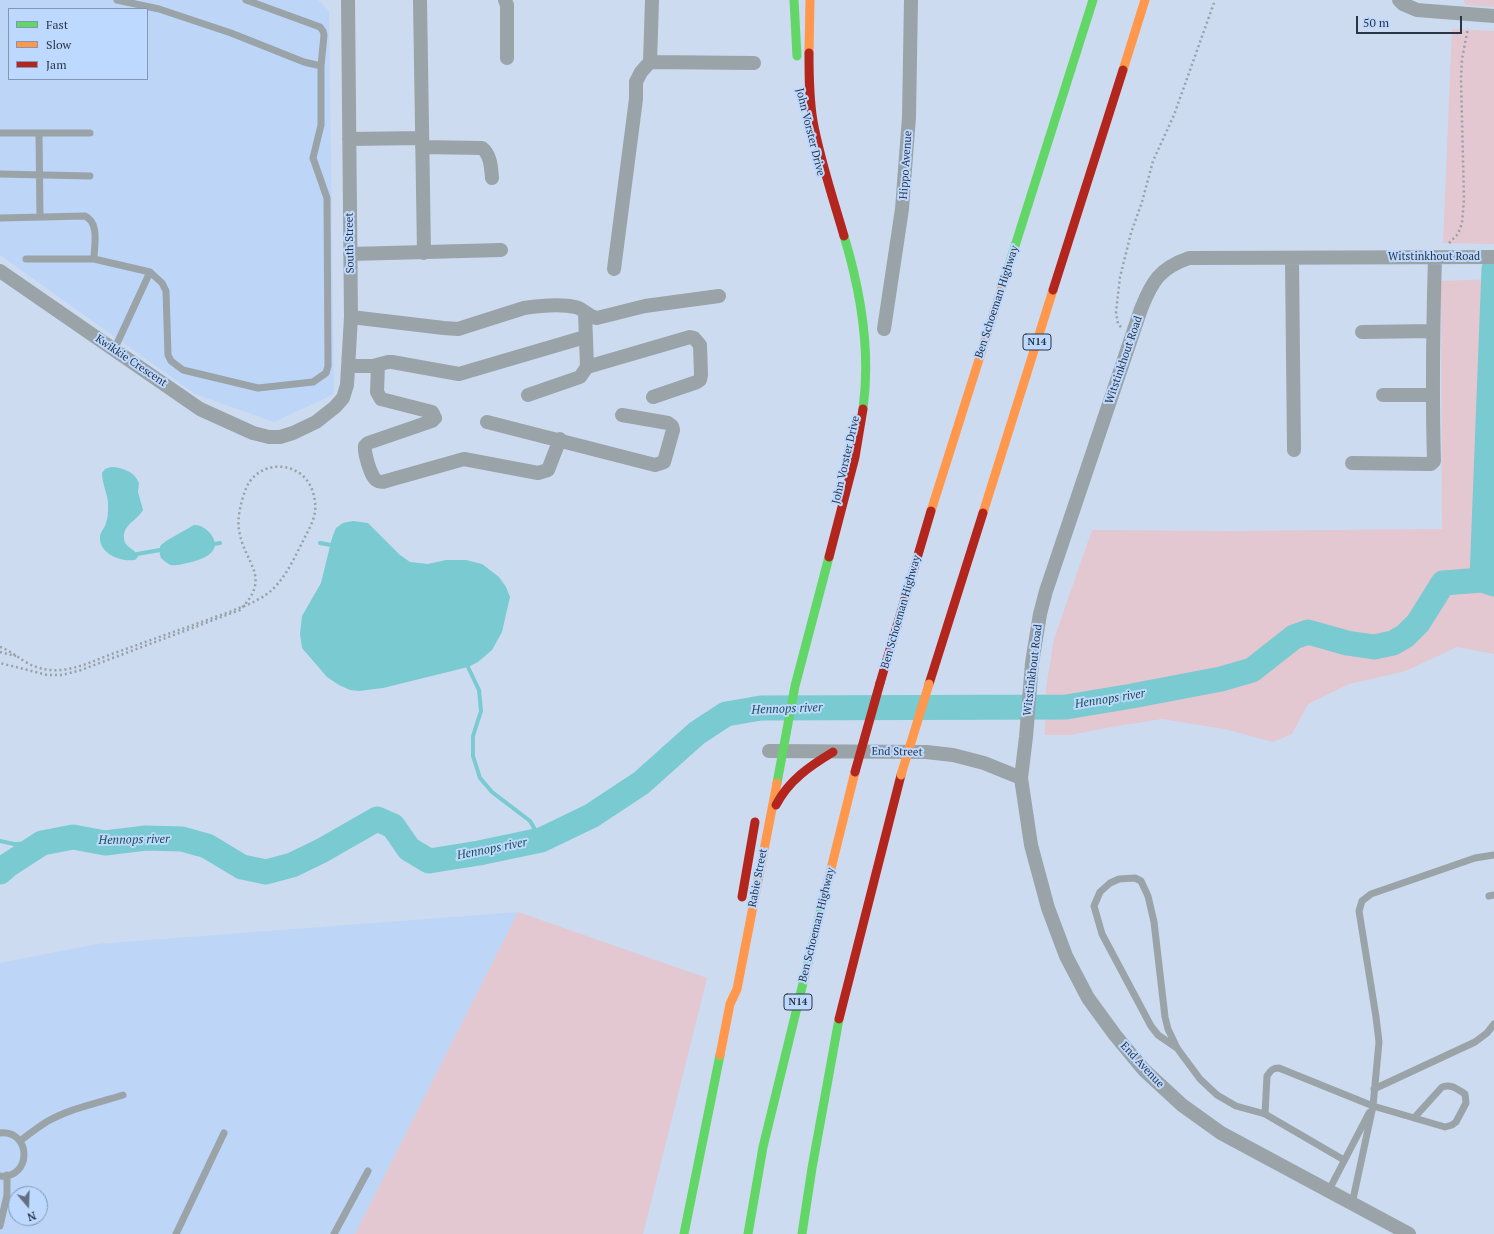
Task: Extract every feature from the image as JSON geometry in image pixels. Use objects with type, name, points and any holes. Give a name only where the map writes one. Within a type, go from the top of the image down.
[{"type":"main road","points":[[794,0],[797,68]]},
{"type":"main road","name":"John Vorster Drive","points":[[772,751],[786,732],[795,686],[855,457],[865,394],[865,359],[858,293],[850,257],[821,152],[811,107],[809,81],[810,0]]},
{"type":"main road","name":"Ben Schoeman Highway","points":[[748,1234],[763,1147],[854,772],[920,546],[1093,0]]},
{"type":"main road","name":"N14","points":[[802,1234],[812,1168],[837,1029],[901,775],[1144,0]]},
{"type":"main road","name":"John Vorster Drive","points":[[802,107],[813,153],[844,258],[852,294],[859,359],[855,426],[832,521],[808,602]]},
{"type":"main road","name":"Rabie Street","points":[[730,1004],[737,989],[768,823],[772,751]]},
{"type":"main road","points":[[768,823],[779,798],[790,784],[804,771],[833,752]]},
{"type":"main road","name":"Rabie Street","points":[[740,910],[757,810]]},
{"type":"main road","name":"Rabie Street","points":[[684,1234],[730,1004],[730,987],[736,948]]},
{"type":"street","name":"South Street","points":[[269,437],[280,437],[293,433],[316,422],[335,407],[346,392],[351,317],[348,0]]},
{"type":"street","points":[[420,0],[424,253]]},
{"type":"street","points":[[505,0],[507,5],[507,58]]},
{"type":"street","points":[[614,269],[636,99],[636,82],[641,72],[650,62],[652,0]]},
{"type":"street","name":"Hippo Avenue","points":[[884,329],[902,209],[909,117],[911,0]]},
{"type":"street","points":[[1399,0],[1403,4],[1417,10],[1494,16]]},
{"type":"street","points":[[650,62],[754,63]]},
{"type":"street","points":[[349,139],[422,142],[482,148],[487,152],[490,160],[492,178]]},
{"type":"street","points":[[350,254],[501,250]]},
{"type":"street","points":[[1352,463],[1431,464],[1434,461],[1432,331],[1438,257]]},
{"type":"street","name":"Witstinkhout Road","points":[[1021,778],[1040,614],[1046,591],[1134,332],[1152,284],[1159,275],[1168,267],[1189,258],[1292,259],[1494,257]]},
{"type":"street","points":[[1292,259],[1294,450]]},
{"type":"street","name":"Kwikkie Crescent","points":[[0,271],[200,409],[252,433],[269,437]]},
{"type":"street","points":[[351,317],[458,329],[524,308],[535,306],[576,306],[590,316],[597,318],[645,306],[719,296]]},
{"type":"street","points":[[528,394],[580,377],[586,367],[585,312]]},
{"type":"street","points":[[1362,332],[1432,331]]},
{"type":"street","points":[[348,366],[378,365],[392,362],[459,374],[585,337]]},
{"type":"street","points":[[586,367],[690,337],[694,338],[700,345],[700,380],[653,397]]},
{"type":"street","points":[[378,365],[377,392],[381,399],[432,412],[435,418],[432,421],[368,443],[365,446],[364,451],[373,476],[376,480],[381,482],[386,481],[464,459],[538,473],[543,472],[548,470],[560,440]]},
{"type":"street","points":[[1383,395],[1432,395]]},
{"type":"street","points":[[487,422],[655,465],[664,462],[673,430],[672,426],[622,415]]},
{"type":"street","name":"End Street","points":[[772,751],[926,752],[953,755],[984,763],[1021,778]]},
{"type":"street","name":"End Avenue","points":[[1021,778],[1031,845],[1048,908],[1066,956],[1088,998],[1115,1035],[1144,1070],[1182,1105],[1221,1133],[1328,1192],[1409,1234]]},
{"type":"lane","points":[[117,0],[159,9],[231,33],[304,62],[321,66]]},
{"type":"lane","points":[[26,259],[94,259],[150,272],[162,283],[166,291],[168,355],[172,361],[183,370],[258,388],[313,382],[326,373],[328,366],[327,198],[313,158],[321,125],[321,66],[324,36],[323,31],[320,27],[246,0]]},
{"type":"lane","points":[[0,133],[90,133]]},
{"type":"lane","points":[[39,134],[40,216]]},
{"type":"lane","points":[[0,174],[90,176]]},
{"type":"lane","points":[[0,218],[85,216],[90,219],[94,227],[94,259]]},
{"type":"lane","points":[[114,350],[150,272]]},
{"type":"lane","points":[[1352,1204],[1373,1106],[1379,1042],[1359,911],[1362,901],[1371,894],[1475,858],[1494,855]]},
{"type":"lane","points":[[1177,1048],[1158,1035],[1151,1026],[1102,934],[1094,906],[1100,892],[1110,883],[1119,879],[1135,878],[1141,881],[1148,896],[1154,922],[1165,1016],[1168,1029],[1177,1048],[1200,1079],[1217,1095],[1236,1106],[1265,1114],[1344,1160]]},
{"type":"lane","points":[[1374,1089],[1475,1042],[1488,1033],[1494,1024]]},
{"type":"lane","points":[[1265,1114],[1267,1076],[1271,1070],[1275,1068],[1279,1068],[1373,1106],[1414,1118],[1446,1127],[1456,1122],[1466,1103],[1465,1094],[1452,1086],[1447,1085],[1442,1087],[1414,1118]]},
{"type":"lane","points":[[20,1141],[34,1129],[68,1112],[123,1095]]},
{"type":"lane","points":[[1328,1192],[1373,1106]]},
{"type":"lane","points":[[0,1133],[15,1136],[24,1147],[24,1160],[21,1167],[16,1172],[4,1175],[7,1194],[0,1226]]},
{"type":"lane","points":[[176,1234],[224,1133]]},
{"type":"lane","points":[[334,1234],[368,1171]]},
{"type":"path","points":[[1134,332],[1118,324],[1116,312],[1120,277],[1129,240],[1142,202],[1153,161],[1174,116],[1215,0]]},
{"type":"path","points":[[1438,257],[1458,234],[1462,223],[1464,199],[1462,168],[1461,66],[1471,14]]},
{"type":"path","points":[[0,647],[14,653],[34,666],[49,671],[71,669],[91,663],[244,606],[258,600],[273,589],[287,573],[316,510],[314,495],[309,484],[302,475],[285,467],[263,470],[254,476],[245,491],[238,521],[239,530],[242,541],[255,569],[255,578],[253,593],[244,606],[240,610],[81,670],[62,675],[48,675],[0,663]]},
{"type":"path","points":[[0,652],[19,657]]},
{"type":"shaded area","points":[[0,0],[318,0],[329,11],[334,394],[274,422],[195,394],[0,255]]},
{"type":"shaded area","points":[[1464,0],[1494,0],[1494,7],[1465,5]]},
{"type":"shaded area","points":[[1452,29],[1494,31],[1494,244],[1443,243]]},
{"type":"shaded area","points":[[1494,279],[1494,654],[1457,647],[1406,671],[1349,684],[1308,704],[1292,734],[1273,742],[1225,729],[1162,719],[1070,735],[1045,735],[1046,688],[1054,639],[1092,530],[1228,531],[1442,529],[1441,281]]},
{"type":"shaded area","points":[[111,467],[128,471],[137,479],[139,483],[138,492],[143,510],[128,526],[124,533],[126,544],[137,554],[138,557],[135,560],[123,560],[112,556],[103,548],[101,543],[100,535],[108,517],[108,503],[102,473],[105,469]]},
{"type":"shaded area","points":[[353,521],[368,523],[400,555],[410,562],[428,564],[446,560],[466,560],[482,564],[499,577],[506,587],[510,597],[502,632],[492,650],[478,662],[468,667],[383,688],[359,691],[350,690],[327,677],[302,648],[300,634],[302,616],[321,583],[332,538],[336,528],[343,523]]},
{"type":"shaded area","points":[[194,525],[205,528],[214,540],[215,545],[210,554],[199,560],[175,565],[171,565],[161,558],[160,546]]},
{"type":"shaded area","points":[[518,912],[355,1234],[0,1234],[0,963],[97,944]]},
{"type":"shaded area","points":[[518,912],[707,978],[643,1234],[355,1234]]},
{"type":"waterway","points":[[1482,580],[1494,269]]},
{"type":"waterway","points":[[214,544],[220,543]]},
{"type":"waterway","points":[[320,543],[331,545]]},
{"type":"waterway","points":[[137,554],[160,550]]},
{"type":"waterway","name":"Hennops river","points":[[0,872],[8,865],[42,843],[73,837],[105,843],[146,838],[182,839],[207,846],[242,867],[266,872],[292,865],[321,851],[377,819],[393,826],[409,849],[429,861],[479,853],[541,840],[591,816],[641,783],[697,733],[726,714],[761,708],[1066,707],[1132,696],[1221,679],[1252,670],[1294,637],[1308,632],[1347,643],[1374,647],[1393,643],[1405,636],[1418,623],[1443,583],[1482,580],[1494,584]]},
{"type":"waterway","points":[[468,667],[479,690],[481,711],[473,736],[473,756],[480,778],[492,792],[530,821],[541,840]]},
{"type":"waterway","points":[[0,841],[14,844],[42,843]]},
{"type":"traffic: fast","points":[[794,0],[797,56]]},
{"type":"traffic: fast","points":[[1008,268],[1093,0]]},
{"type":"traffic: fast","points":[[844,236],[860,300],[863,322],[866,365],[863,409]]},
{"type":"traffic: fast","points":[[777,783],[795,686],[829,557]]},
{"type":"traffic: fast","points":[[748,1234],[763,1147],[825,893]]},
{"type":"traffic: fast","points":[[802,1234],[812,1168],[839,1019]]},
{"type":"traffic: fast","points":[[684,1234],[720,1055]]},
{"type":"traffic: slow","points":[[809,53],[810,0]]},
{"type":"traffic: slow","points":[[1123,70],[1145,0]]},
{"type":"traffic: slow","points":[[931,511],[1008,268]]},
{"type":"traffic: slow","points":[[983,513],[1053,290]]},
{"type":"traffic: slow","points":[[901,775],[929,684]]},
{"type":"traffic: slow","points":[[825,893],[855,772]]},
{"type":"traffic: slow","points":[[720,1055],[730,1004],[737,989],[777,783]]},
{"type":"traffic: jam","points":[[809,53],[809,79],[813,121],[823,165],[844,236]]},
{"type":"traffic: jam","points":[[1053,290],[1123,70]]},
{"type":"traffic: jam","points":[[829,557],[855,457],[863,409]]},
{"type":"traffic: jam","points":[[880,683],[931,511]]},
{"type":"traffic: jam","points":[[929,684],[983,513]]},
{"type":"traffic: jam","points":[[855,772],[880,683]]},
{"type":"traffic: jam","points":[[776,805],[787,788],[801,774],[833,752]]},
{"type":"traffic: jam","points":[[839,1019],[901,775]]},
{"type":"traffic: jam","points":[[742,897],[755,822]]}]
